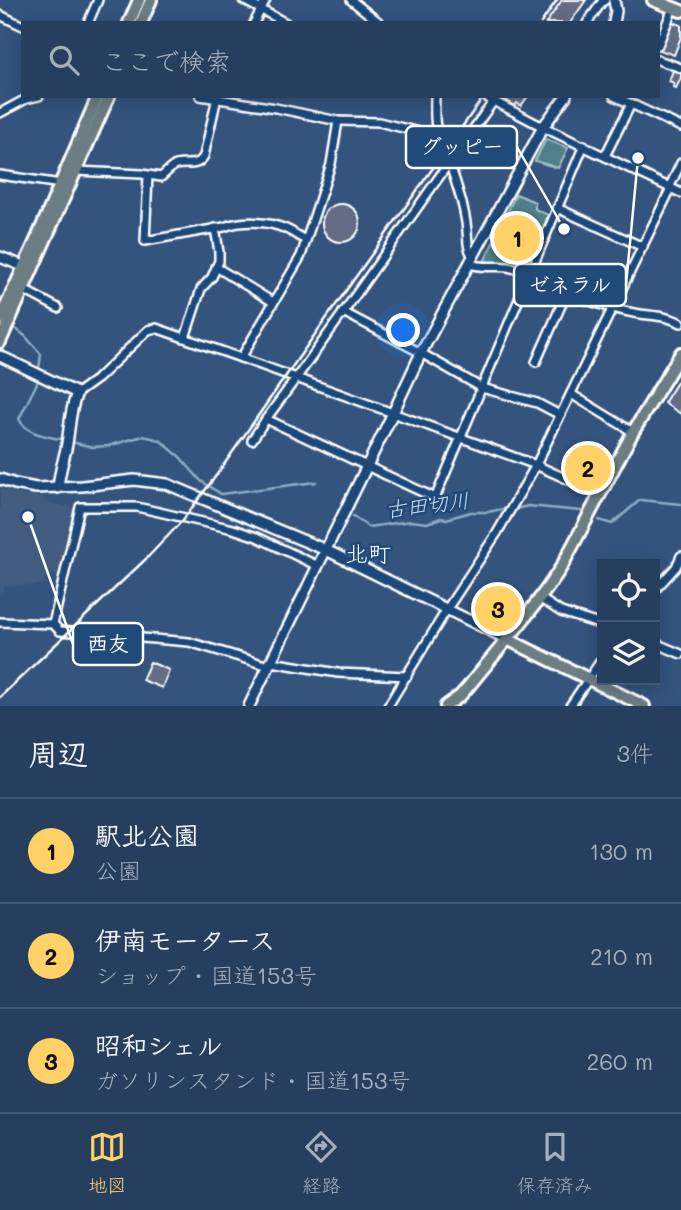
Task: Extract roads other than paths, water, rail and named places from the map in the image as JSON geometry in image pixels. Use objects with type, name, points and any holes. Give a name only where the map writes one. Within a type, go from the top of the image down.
[{"type":"main road","points":[[130,21],[139,0]]},
{"type":"main road","points":[[142,21],[151,0]]},
{"type":"main road","points":[[0,342],[97,98]]},
{"type":"main road","points":[[29,268],[108,98]]},
{"type":"main road","points":[[0,319],[20,290]]},
{"type":"main road","points":[[449,705],[468,687],[541,599],[562,566],[633,432],[681,354]]},
{"type":"main road","points":[[507,639],[644,706]]},
{"type":"street","points":[[89,21],[98,0]]},
{"type":"street","points":[[243,0],[282,21]]},
{"type":"street","points":[[255,21],[266,0]]},
{"type":"street","points":[[351,0],[378,21]]},
{"type":"street","points":[[365,10],[369,0]]},
{"type":"street","points":[[588,21],[605,0]]},
{"type":"street","points":[[614,0],[614,21]]},
{"type":"street","points":[[660,36],[667,5]]},
{"type":"street","points":[[0,15],[21,25]]},
{"type":"street","points":[[660,61],[681,68]]},
{"type":"street","points":[[0,113],[30,98]]},
{"type":"street","points":[[76,171],[161,177],[174,166],[199,163],[217,98],[338,121],[379,122],[439,137],[456,152]]},
{"type":"street","points":[[435,98],[439,137]]},
{"type":"street","points":[[487,98],[681,194]]},
{"type":"street","points":[[249,706],[421,353],[543,127],[565,98]]},
{"type":"street","points":[[618,98],[681,127]]},
{"type":"street","points":[[605,156],[637,98]]},
{"type":"street","points":[[252,440],[493,102]]},
{"type":"street","points":[[241,358],[294,268],[306,240],[331,164],[338,121]]},
{"type":"street","points":[[266,419],[366,467],[436,496],[584,145]]},
{"type":"street","points":[[449,161],[463,205],[469,252],[472,261],[480,268],[508,267],[567,292],[613,307],[665,317],[681,323]]},
{"type":"street","points":[[388,706],[497,533],[536,465],[643,247],[681,163]]},
{"type":"street","points":[[0,175],[61,184]]},
{"type":"street","points":[[148,176],[145,241],[251,222],[284,228],[306,240]]},
{"type":"street","points":[[557,208],[643,247]]},
{"type":"street","points":[[185,338],[201,289],[212,277],[219,261],[215,228]]},
{"type":"street","points":[[0,257],[29,268]]},
{"type":"street","points":[[216,267],[273,302]]},
{"type":"street","points":[[20,290],[58,308]]},
{"type":"street","points":[[537,362],[567,292]]},
{"type":"street","points":[[343,313],[482,388],[537,403],[560,415]]},
{"type":"street","points":[[58,488],[72,405],[77,393],[98,378],[148,330],[156,328],[536,465],[600,494]]},
{"type":"street","points":[[0,356],[77,393]]},
{"type":"street","points":[[570,394],[633,432]]},
{"type":"street","points":[[0,479],[36,488],[134,480],[167,484],[326,550],[507,639]]},
{"type":"street","points":[[53,624],[80,507],[137,507],[233,528],[318,566]]},
{"type":"street","points":[[660,585],[678,568],[681,556]]},
{"type":"street","points":[[541,599],[561,612],[597,623]]},
{"type":"street","points":[[0,622],[53,624],[60,631],[189,642],[270,664],[338,673],[407,676]]},
{"type":"street","points":[[660,645],[681,654]]},
{"type":"street","points":[[570,706],[597,667]]},
{"type":"waterway","name":"古田切川","points":[[12,326],[41,354],[39,369]]},
{"type":"waterway","name":"古田切川","points":[[38,381],[19,419],[33,432],[64,440]]},
{"type":"waterway","name":"古田切川","points":[[71,442],[93,447],[108,446],[143,436],[161,441],[180,457],[201,481],[221,494],[316,482]]},
{"type":"waterway","name":"古田切川","points":[[599,520],[612,524],[640,500],[681,504]]},
{"type":"waterway","name":"古田切川","points":[[516,509],[528,506],[581,511]]},
{"type":"waterway","name":"古田切川","points":[[353,516],[368,527],[411,521],[427,523],[471,512],[507,508]]},
{"type":"railway","points":[[542,21],[557,0]]},
{"type":"railway","points":[[0,697],[148,557],[182,521],[483,98]]},
{"type":"place","name":"ゼネラル","points":[[638,158]]},
{"type":"place","name":"グッピー","points":[[564,229]]},
{"type":"place","name":"駅北公園","points":[[517,238]]},
{"type":"place","name":"伊南モータース","points":[[588,468]]},
{"type":"place","name":"西友","points":[[28,517]]},
{"type":"place","name":"昭和シェル","points":[[498,609]]},
{"type":"district","name":"北町","points":[[368,553]]}]
